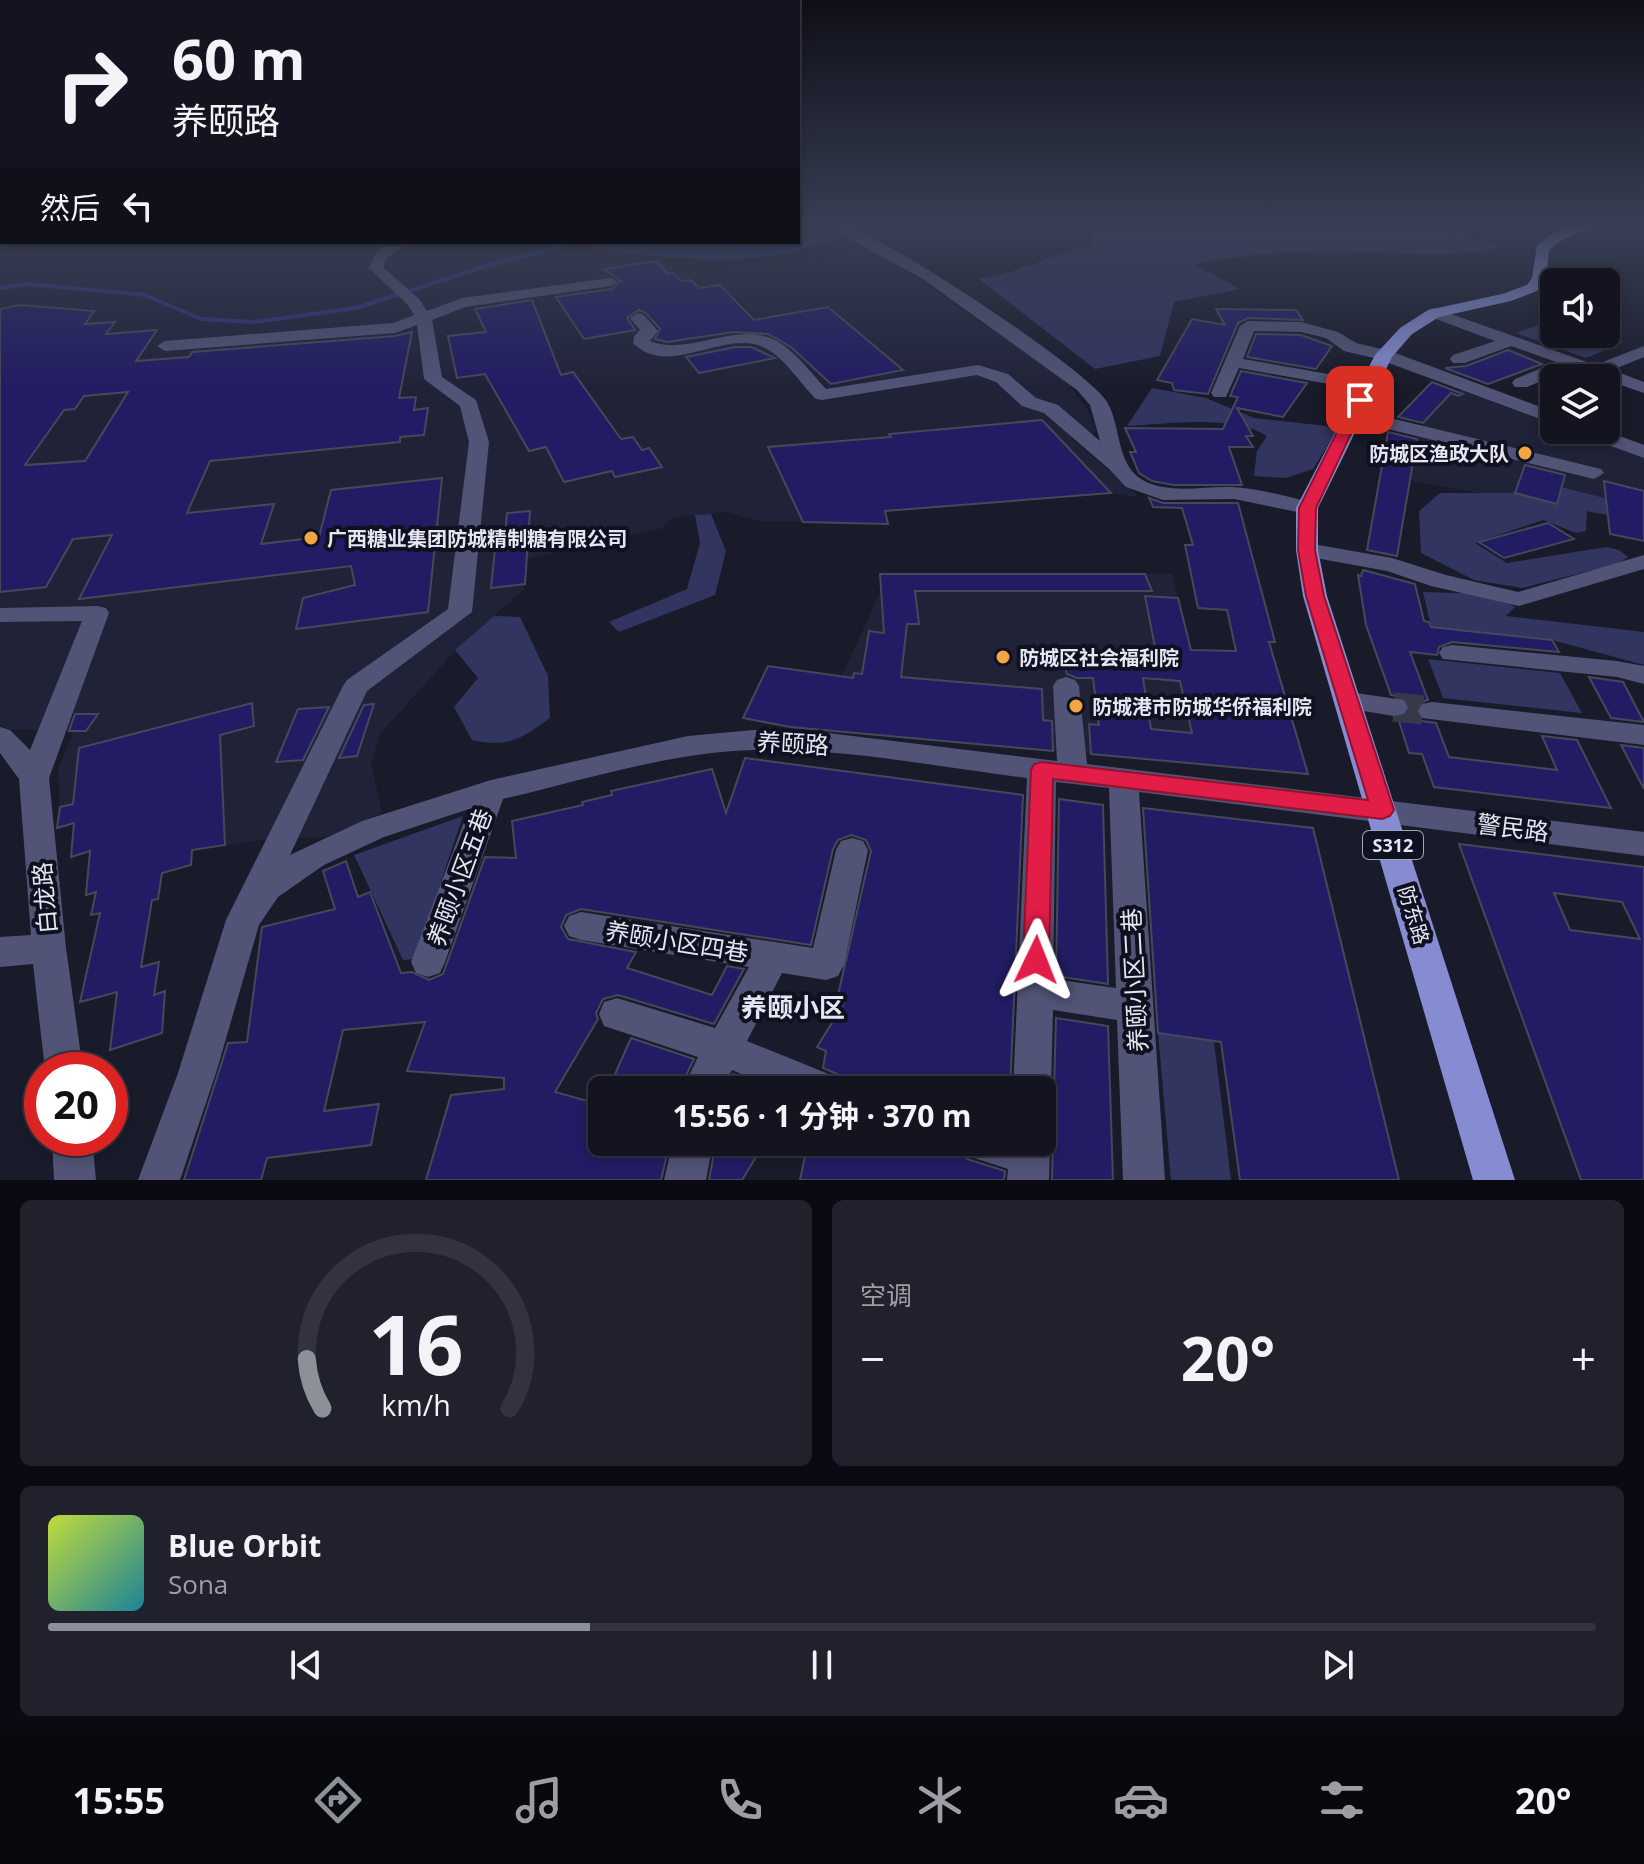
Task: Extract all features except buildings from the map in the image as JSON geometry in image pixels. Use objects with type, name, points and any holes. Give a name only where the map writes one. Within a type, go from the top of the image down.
[{"type":"main road","name":"S312","points":[[1434,313],[1506,298],[1532,288],[1538,279]]},
{"type":"main road","name":"防东路","points":[[1434,313],[1406,331],[1384,355],[1307,508],[1307,550],[1315,596],[1494,1180]]},
{"type":"street","points":[[159,1180],[197,1073],[243,920],[356,686],[460,612],[479,442],[469,404],[433,379],[419,310],[388,279]]},
{"type":"street","points":[[930,279],[1083,386],[1099,404],[1117,465]]},
{"type":"street","points":[[165,346],[395,328],[419,310],[611,282]]},
{"type":"street","points":[[1434,313],[1577,364]]},
{"type":"street","points":[[638,318],[650,331],[642,336],[641,343],[652,350],[672,351],[746,339],[773,345],[822,395],[978,370],[1002,378],[1029,402],[1051,409],[1117,465],[1133,483],[1163,494],[1234,493],[1307,508]]},
{"type":"street","points":[[1220,393],[1248,326],[1301,327],[1332,335],[1350,347],[1384,355],[1540,413]]},
{"type":"street","points":[[1459,359],[1510,341]]},
{"type":"street","points":[[1612,364],[1644,351]]},
{"type":"street","points":[[1233,362],[1368,386]]},
{"type":"street","points":[[1521,383],[1572,362]]},
{"type":"street","points":[[1620,380],[1644,388]]},
{"type":"street","points":[[1353,415],[1594,473]]},
{"type":"street","points":[[1620,443],[1644,452]]},
{"type":"street","points":[[1307,550],[1392,565],[1439,581],[1519,599],[1644,562]]},
{"type":"street","points":[[0,615],[97,613],[34,778]]},
{"type":"street","points":[[1452,653],[1617,669],[1644,675]]},
{"type":"street","points":[[1032,1076],[1035,992],[1066,686]]},
{"type":"street","points":[[1349,701],[1394,707]]},
{"type":"street","points":[[1432,711],[1644,735]]},
{"type":"street","name":"养颐路","points":[[243,920],[266,888],[313,856],[373,829],[491,791],[688,746],[753,740],[820,742],[1382,810]]},
{"type":"street","name":"白龙路","points":[[5,748],[34,778],[62,1052]]},
{"type":"street","name":"养颐小区二巷","points":[[1123,779],[1144,1180]]},
{"type":"street","name":"养颐小区五巷","points":[[428,962],[491,791]]},
{"type":"street","name":"警民路","points":[[1382,810],[1644,844]]},
{"type":"street","name":"养颐小区四巷","points":[[581,926],[826,965],[852,850]]},
{"type":"street","points":[[0,952],[49,948]]},
{"type":"street","name":"养颐小区四巷","points":[[708,1076],[773,957]]},
{"type":"street","points":[[1035,992],[1135,1007]]},
{"type":"street","points":[[617,1014],[722,1048],[789,1076]]},
{"type":"street","points":[[73,1156],[75,1180]]},
{"type":"street","points":[[685,1180],[690,1156]]},
{"type":"shaded area","name":"广西糖业集团防城精制糖有限公司","points":[[0,279],[917,279],[1066,380],[1089,412],[1096,432],[1071,438],[1140,498],[1111,493],[886,511],[889,524],[758,521],[728,512],[672,518],[663,528],[527,559],[524,589],[455,651],[380,734],[371,763],[382,813],[326,837],[260,840],[192,850],[195,790],[57,828],[60,807],[58,769],[74,731],[5,729],[0,725]]},
{"type":"shaded area","points":[[979,279],[1222,279],[1240,289],[1174,302],[1160,356],[1095,369]]},
{"type":"shaded area","points":[[1540,324],[1540,342],[1516,333]]},
{"type":"shaded area","points":[[1558,348],[1610,348],[1586,358]]},
{"type":"shaded area","points":[[1152,388],[1206,398],[1254,418],[1326,426],[1336,432],[1313,469],[1286,478],[1254,476],[1257,451],[1267,436],[1253,429],[1200,422],[1127,426]]},
{"type":"shaded area","name":"防城区渔政大队","points":[[1463,388],[1540,418],[1540,444],[1611,444],[1644,456],[1644,522],[1411,481],[1419,427],[1447,397]]},
{"type":"shaded area","points":[[1561,487],[1644,508],[1644,522],[1587,511],[1586,531],[1576,533],[1543,520],[1475,543],[1507,563],[1606,547],[1619,550],[1628,557],[1620,563],[1522,588],[1474,580],[1421,553],[1419,511],[1440,493],[1515,493],[1556,504]]},
{"type":"shaded area","points":[[711,514],[726,551],[715,595],[619,632],[609,622],[687,589],[700,543],[695,515]]},
{"type":"shaded area","name":"防城区社会福利院","points":[[880,574],[1172,574],[1190,645],[1155,643],[1155,649],[1159,680],[1180,681],[1192,733],[1089,724],[1091,754],[1053,751],[1051,721],[849,703],[841,677],[881,591]]},
{"type":"shaded area","points":[[1423,592],[1490,594],[1515,607],[1506,616],[1644,632],[1644,665],[1552,640],[1431,627]]},
{"type":"shaded area","points":[[494,616],[520,617],[548,676],[550,718],[514,740],[495,743],[472,740],[454,707],[478,678],[455,650]]},
{"type":"shaded area","points":[[1428,659],[1560,673],[1582,713],[1443,698]]},
{"type":"shaded area","points":[[463,816],[415,959],[403,960],[354,855]]},
{"type":"shaded area","points":[[1158,1033],[1214,1041],[1231,1180],[1171,1180]]},
{"type":"waterway","points":[[0,288],[28,284],[145,295],[201,319],[254,322],[356,308],[446,279]]},
{"type":"tunnel","points":[[1394,707],[1432,711]]},
{"type":"place","name":"防城区渔政大队","points":[[1525,453]]},
{"type":"place","name":"广西糖业集团防城精制糖有限公司","points":[[311,538]]},
{"type":"place","name":"防城区社会福利院","points":[[1003,657]]},
{"type":"place","name":"防城港市防城华侨福利院","points":[[1076,706]]},
{"type":"district","name":"养颐小区","points":[[793,1007]]},
{"type":"route","points":[[1036,960],[1042,770],[1382,810],[1315,596],[1307,550],[1307,508],[1360,400]]}]
